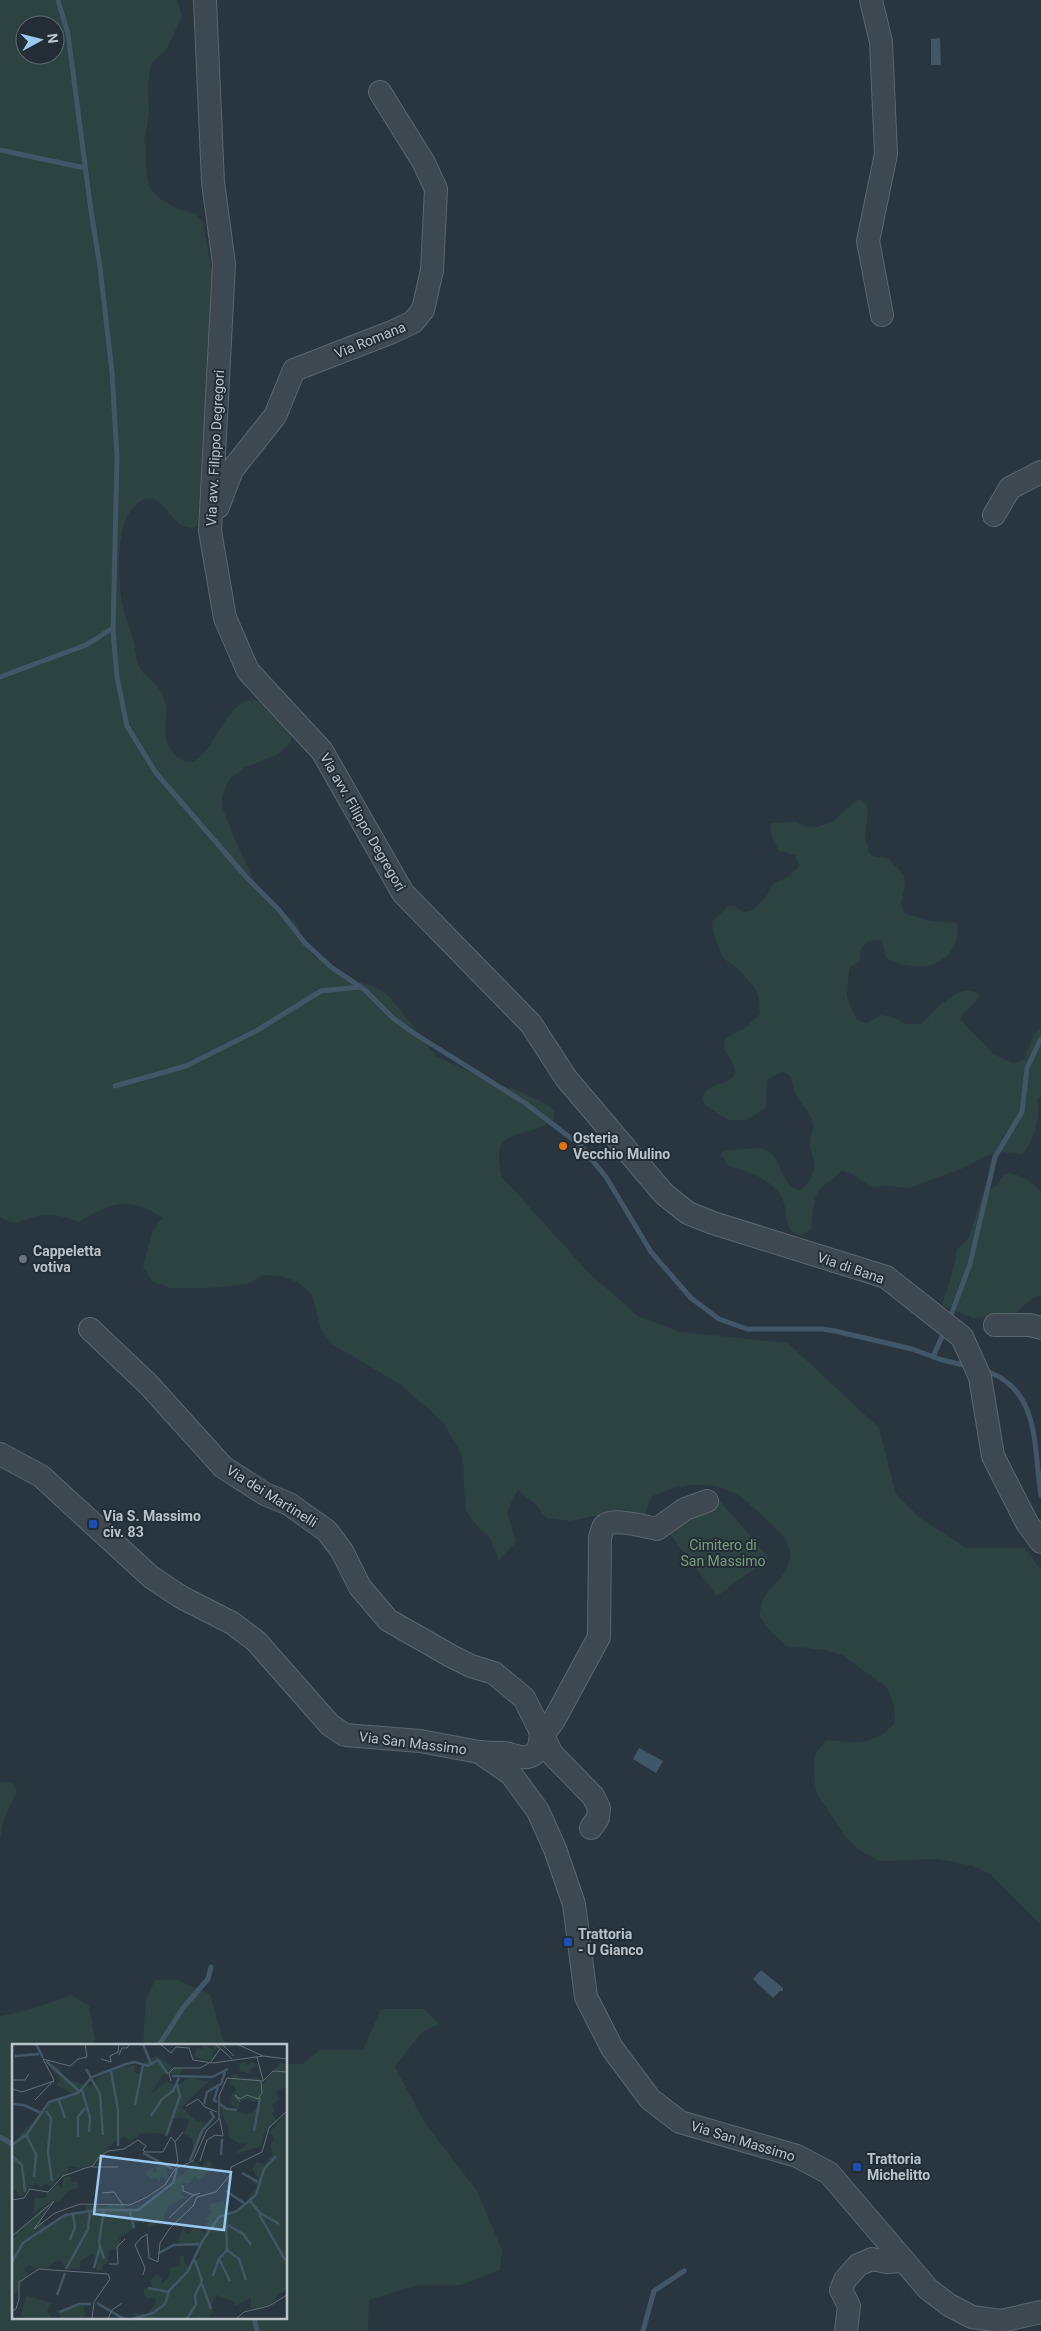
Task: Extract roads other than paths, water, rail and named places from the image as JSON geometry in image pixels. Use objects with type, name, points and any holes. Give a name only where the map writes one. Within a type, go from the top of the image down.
[{"type":"street","name":"Via avv. Filippo Degregori","points":[[205,0],[213,182],[224,264],[210,531],[225,618],[248,671],[322,751],[403,893],[531,1024],[566,1078]]},
{"type":"street","points":[[871,0],[881,42],[886,154],[868,240],[882,315]]},
{"type":"street","name":"Via Romana","points":[[210,531],[232,470],[275,416],[294,370],[392,332],[413,322],[423,310],[432,270],[436,189],[424,163],[380,92]]},
{"type":"street","points":[[994,515],[1010,488],[1041,472]]},
{"type":"street","name":"Via di Bana","points":[[566,1078],[664,1194],[688,1213],[886,1277],[962,1337],[980,1377],[993,1456],[1028,1523],[1041,1542]]},
{"type":"street","points":[[995,1325],[1030,1325],[1041,1328]]},
{"type":"street","name":"Via dei Martinelli","points":[[90,1329],[150,1385],[223,1467],[265,1494],[289,1504],[327,1532],[342,1551],[360,1587],[388,1620],[471,1666],[494,1673],[524,1698],[552,1754],[593,1796],[599,1808],[598,1818],[590,1828]]},
{"type":"street","name":"Via San Massimo","points":[[0,1454],[41,1476],[151,1577],[181,1597],[232,1623],[256,1641],[330,1725],[345,1735],[420,1741],[479,1752],[511,1774],[538,1811],[555,1849],[574,1904],[586,1997],[612,2048],[650,2099],[680,2122],[796,2156],[829,2173],[928,2289],[949,2305],[972,2317],[1000,2321],[1041,2312]]},
{"type":"street","points":[[479,1752],[498,1754],[506,1752],[526,1758],[535,1754],[540,1749],[542,1741],[541,1731],[558,1714],[600,1637],[600,1538],[604,1527],[610,1522],[617,1522],[657,1528],[685,1509],[707,1501]]},
{"type":"street","points":[[846,2331],[849,2306],[841,2290],[845,2280],[858,2266],[872,2259],[887,2262],[903,2261]]},
{"type":"water","points":[[940,38],[941,65],[931,65],[931,39]]},
{"type":"water","points":[[639,1748],[663,1761],[656,1773],[633,1759]]},
{"type":"water","points":[[761,1970],[783,1988],[783,1991],[780,1991],[773,1998],[753,1979]]},
{"type":"waterway","points":[[58,0],[68,34],[100,267],[112,372],[117,457],[113,631],[117,677],[127,726],[156,773],[248,879],[279,910],[305,943],[331,967],[365,990],[393,1018],[412,1032],[525,1103],[580,1145],[606,1177],[651,1252],[691,1298],[719,1319],[747,1329],[822,1329],[835,1331],[912,1349],[942,1360],[968,1366]]},
{"type":"waterway","points":[[0,150],[85,168]]},
{"type":"waterway","points":[[0,677],[86,645],[113,628]]},
{"type":"waterway","points":[[115,1086],[186,1066],[256,1031],[321,991],[360,987]]},
{"type":"waterway","points":[[950,1318],[970,1264],[995,1157],[1022,1112],[1027,1068],[1041,1039]]},
{"type":"waterway","points":[[933,1357],[944,1332]]},
{"type":"waterway","points":[[986,1371],[1004,1380],[1017,1392],[1025,1406],[1035,1440],[1041,1495]]},
{"type":"waterway","points":[[160,2044],[183,2008],[208,1979],[211,1967]]},
{"type":"waterway","points":[[0,2137],[12,2144]]},
{"type":"waterway","points":[[643,2331],[654,2291],[684,2271]]},
{"type":"waterway","points":[[254,2318],[257,2331]]},
{"type":"place","name":"Osteria Vecchio Mulino","points":[[563,1146]]},
{"type":"place","name":"Cappeletta votiva","points":[[23,1259]]},
{"type":"place","name":"Via S. Massimo civ. 83","points":[[93,1524]]},
{"type":"place","name":"Trattoria - U Gianco","points":[[568,1942]]},
{"type":"place","name":"Trattoria Michelitto","points":[[857,2167]]},
{"type":"park label","name":"Cimitero di San Massimo","points":[[723,1554]]}]
